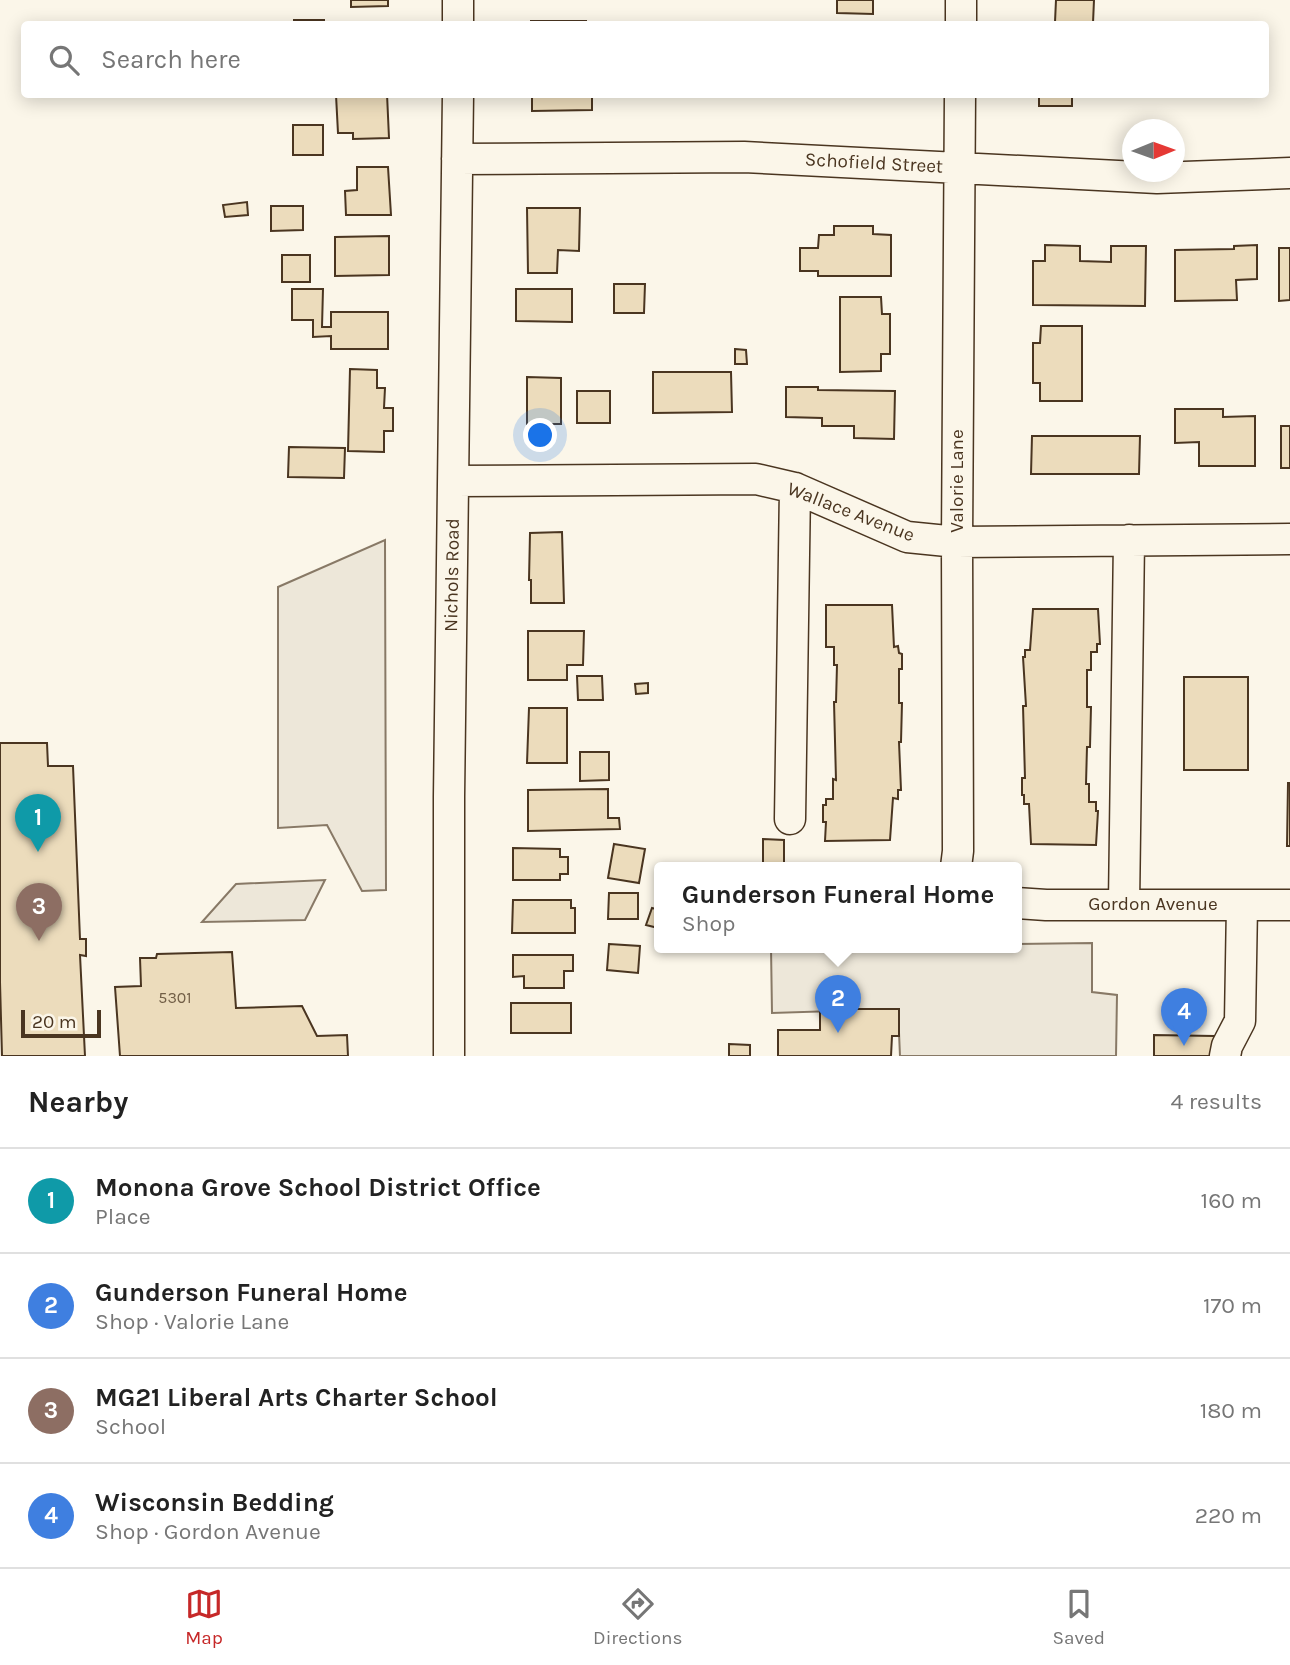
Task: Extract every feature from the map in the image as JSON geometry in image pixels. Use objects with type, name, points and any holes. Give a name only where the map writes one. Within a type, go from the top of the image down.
[{"type":"street","points":[[458,0],[458,21]]},
{"type":"street","points":[[961,0],[961,21]]},
{"type":"street","name":"Nichols Road","points":[[449,1056],[449,797],[458,98]]},
{"type":"street","name":"Valorie Lane","points":[[957,862],[960,98]]},
{"type":"street","name":"Schofield Street","points":[[457,159],[744,157],[1157,178],[1290,173]]},
{"type":"street","name":"Wallace Avenue","points":[[454,481],[756,479],[795,488],[907,537],[957,542],[1290,539]]},
{"type":"street","points":[[790,820],[795,488]]},
{"type":"street","points":[[1124,904],[1129,540]]},
{"type":"street","name":"Gordon Avenue","points":[[1022,903],[1290,905]]},
{"type":"street","points":[[1225,1056],[1227,1046],[1240,1021],[1242,905]]},
{"type":"shaded area","points":[[385,540],[386,890],[362,891],[327,825],[278,828],[278,587]]},
{"type":"shaded area","points":[[325,880],[305,920],[202,922],[236,884]]},
{"type":"shaded area","points":[[1092,943],[1092,992],[1117,995],[1116,1056],[900,1056],[898,1009],[772,1013],[771,953],[1022,953],[1022,944]]},
{"type":"building","points":[[351,0],[388,0],[388,6],[351,7]]},
{"type":"building","points":[[837,0],[873,0],[873,14],[837,13]]},
{"type":"building","points":[[1056,0],[1094,0],[1093,21],[1055,21]]},
{"type":"building","points":[[336,98],[387,98],[389,138],[353,139],[353,133],[338,133]]},
{"type":"building","points":[[532,98],[592,98],[592,110],[532,111]]},
{"type":"building","points":[[1039,98],[1072,98],[1072,106],[1039,106]]},
{"type":"building","points":[[293,125],[323,125],[323,155],[293,155]]},
{"type":"building","points":[[357,167],[388,167],[391,215],[346,215],[345,191],[357,190]]},
{"type":"building","points":[[247,202],[248,215],[225,217],[223,205]]},
{"type":"building","points":[[271,206],[303,206],[303,230],[271,231]]},
{"type":"building","points":[[527,208],[580,208],[579,251],[558,250],[557,273],[528,273]]},
{"type":"building","points":[[834,226],[873,226],[873,234],[891,235],[891,276],[818,276],[818,271],[800,271],[800,248],[818,248],[819,235],[834,235]]},
{"type":"building","points":[[389,236],[389,275],[335,276],[335,237]]},
{"type":"building","points":[[1045,245],[1080,246],[1080,261],[1111,262],[1111,246],[1146,246],[1145,306],[1033,305],[1033,261],[1045,261]]},
{"type":"building","points":[[1257,245],[1257,279],[1236,280],[1237,300],[1175,301],[1175,250],[1234,249],[1234,246]]},
{"type":"building","points":[[1279,248],[1290,248],[1290,300],[1279,301]]},
{"type":"building","points":[[282,255],[310,255],[310,282],[282,282]]},
{"type":"building","points":[[614,284],[645,284],[644,313],[614,313]]},
{"type":"building","points":[[292,289],[323,289],[322,327],[331,327],[331,312],[388,312],[388,349],[331,349],[331,336],[313,337],[313,320],[292,320]]},
{"type":"building","points":[[516,289],[572,289],[572,322],[516,321]]},
{"type":"building","points":[[840,297],[881,297],[882,314],[890,314],[890,354],[881,354],[881,371],[840,372]]},
{"type":"building","points":[[1041,326],[1082,326],[1082,401],[1040,401],[1040,383],[1033,383],[1033,343],[1040,343]]},
{"type":"building","points":[[735,349],[746,350],[747,364],[735,364]]},
{"type":"building","points":[[350,369],[377,370],[377,388],[385,388],[384,408],[393,408],[393,431],[384,431],[384,452],[348,451]]},
{"type":"building","points":[[653,372],[731,372],[732,412],[653,413]]},
{"type":"building","points":[[527,377],[561,378],[561,424],[527,424]]},
{"type":"building","points":[[786,387],[895,391],[894,439],[854,438],[854,426],[822,426],[822,418],[786,417]]},
{"type":"building","points":[[577,391],[610,391],[610,423],[577,423]]},
{"type":"building","points":[[1175,409],[1223,409],[1223,417],[1255,416],[1255,466],[1199,466],[1199,442],[1175,443]]},
{"type":"building","points":[[1281,426],[1290,426],[1290,468],[1281,468]]},
{"type":"building","points":[[1032,436],[1140,436],[1139,474],[1031,474]]},
{"type":"building","points":[[289,447],[345,448],[344,478],[288,477]]},
{"type":"building","points":[[562,532],[564,603],[531,603],[530,533]]},
{"type":"building","points":[[826,605],[892,605],[894,647],[898,646],[899,653],[902,654],[899,703],[902,703],[899,742],[901,790],[898,790],[898,799],[893,798],[890,840],[825,841],[823,805],[826,805],[826,799],[833,799],[833,779],[836,780],[834,702],[837,665],[834,665],[834,647],[826,647]]},
{"type":"building","points":[[1033,609],[1098,609],[1100,644],[1097,644],[1097,652],[1091,652],[1091,670],[1087,670],[1087,707],[1091,707],[1086,784],[1089,784],[1089,802],[1096,802],[1098,811],[1096,845],[1031,844],[1029,804],[1024,804],[1022,795],[1022,778],[1025,778],[1023,706],[1026,706],[1023,657],[1025,650],[1030,650]]},
{"type":"building","points":[[528,631],[584,631],[583,665],[567,665],[567,680],[528,680]]},
{"type":"building","points":[[577,676],[602,676],[603,700],[578,700]]},
{"type":"building","points":[[1184,677],[1248,677],[1248,770],[1184,770]]},
{"type":"building","points":[[648,683],[648,693],[636,694],[635,684]]},
{"type":"building","points":[[529,708],[567,708],[567,763],[527,763]]},
{"type":"building","points":[[0,743],[47,743],[48,766],[73,766],[80,939],[86,939],[86,956],[80,955],[85,1056],[2,1056]]},
{"type":"building","points":[[580,752],[609,752],[609,780],[580,781]]},
{"type":"building","points":[[1290,783],[1290,846],[1287,846]]},
{"type":"building","points":[[608,789],[608,818],[619,818],[620,829],[528,831],[528,790]]},
{"type":"building","points":[[763,839],[784,840],[784,862],[763,862]]},
{"type":"building","points":[[614,844],[645,849],[639,883],[608,878]]},
{"type":"building","points":[[513,848],[560,849],[560,857],[568,857],[568,874],[560,874],[560,880],[513,880]]},
{"type":"building","points":[[609,893],[638,893],[638,919],[608,919]]},
{"type":"building","points":[[513,900],[571,900],[571,908],[575,908],[575,933],[512,933]]},
{"type":"building","points":[[652,908],[654,908],[654,927],[646,925]]},
{"type":"building","points":[[609,944],[640,946],[638,973],[607,970]]},
{"type":"building","points":[[232,952],[236,1008],[302,1006],[317,1036],[347,1035],[348,1056],[120,1056],[115,987],[141,986],[140,958],[156,958],[157,954]]},
{"type":"building","points":[[513,955],[573,955],[573,971],[564,971],[564,988],[524,988],[524,976],[513,977]]},
{"type":"building","points":[[511,1003],[571,1003],[571,1033],[511,1033]]},
{"type":"building","points":[[820,1009],[899,1009],[899,1036],[892,1036],[891,1056],[778,1056],[778,1030],[820,1030]]},
{"type":"building","points":[[1154,1035],[1214,1036],[1214,1056],[1154,1056]]},
{"type":"building","points":[[729,1044],[750,1045],[750,1056],[729,1056]]},
{"type":"place","name":"Monona Grove School District Office","points":[[38,852]]},
{"type":"place","name":"MG21 Liberal Arts Charter School","points":[[39,941]]},
{"type":"place","name":"Gunderson Funeral Home","points":[[838,1033]]},
{"type":"place","name":"Wisconsin Bedding","points":[[1184,1046]]}]
